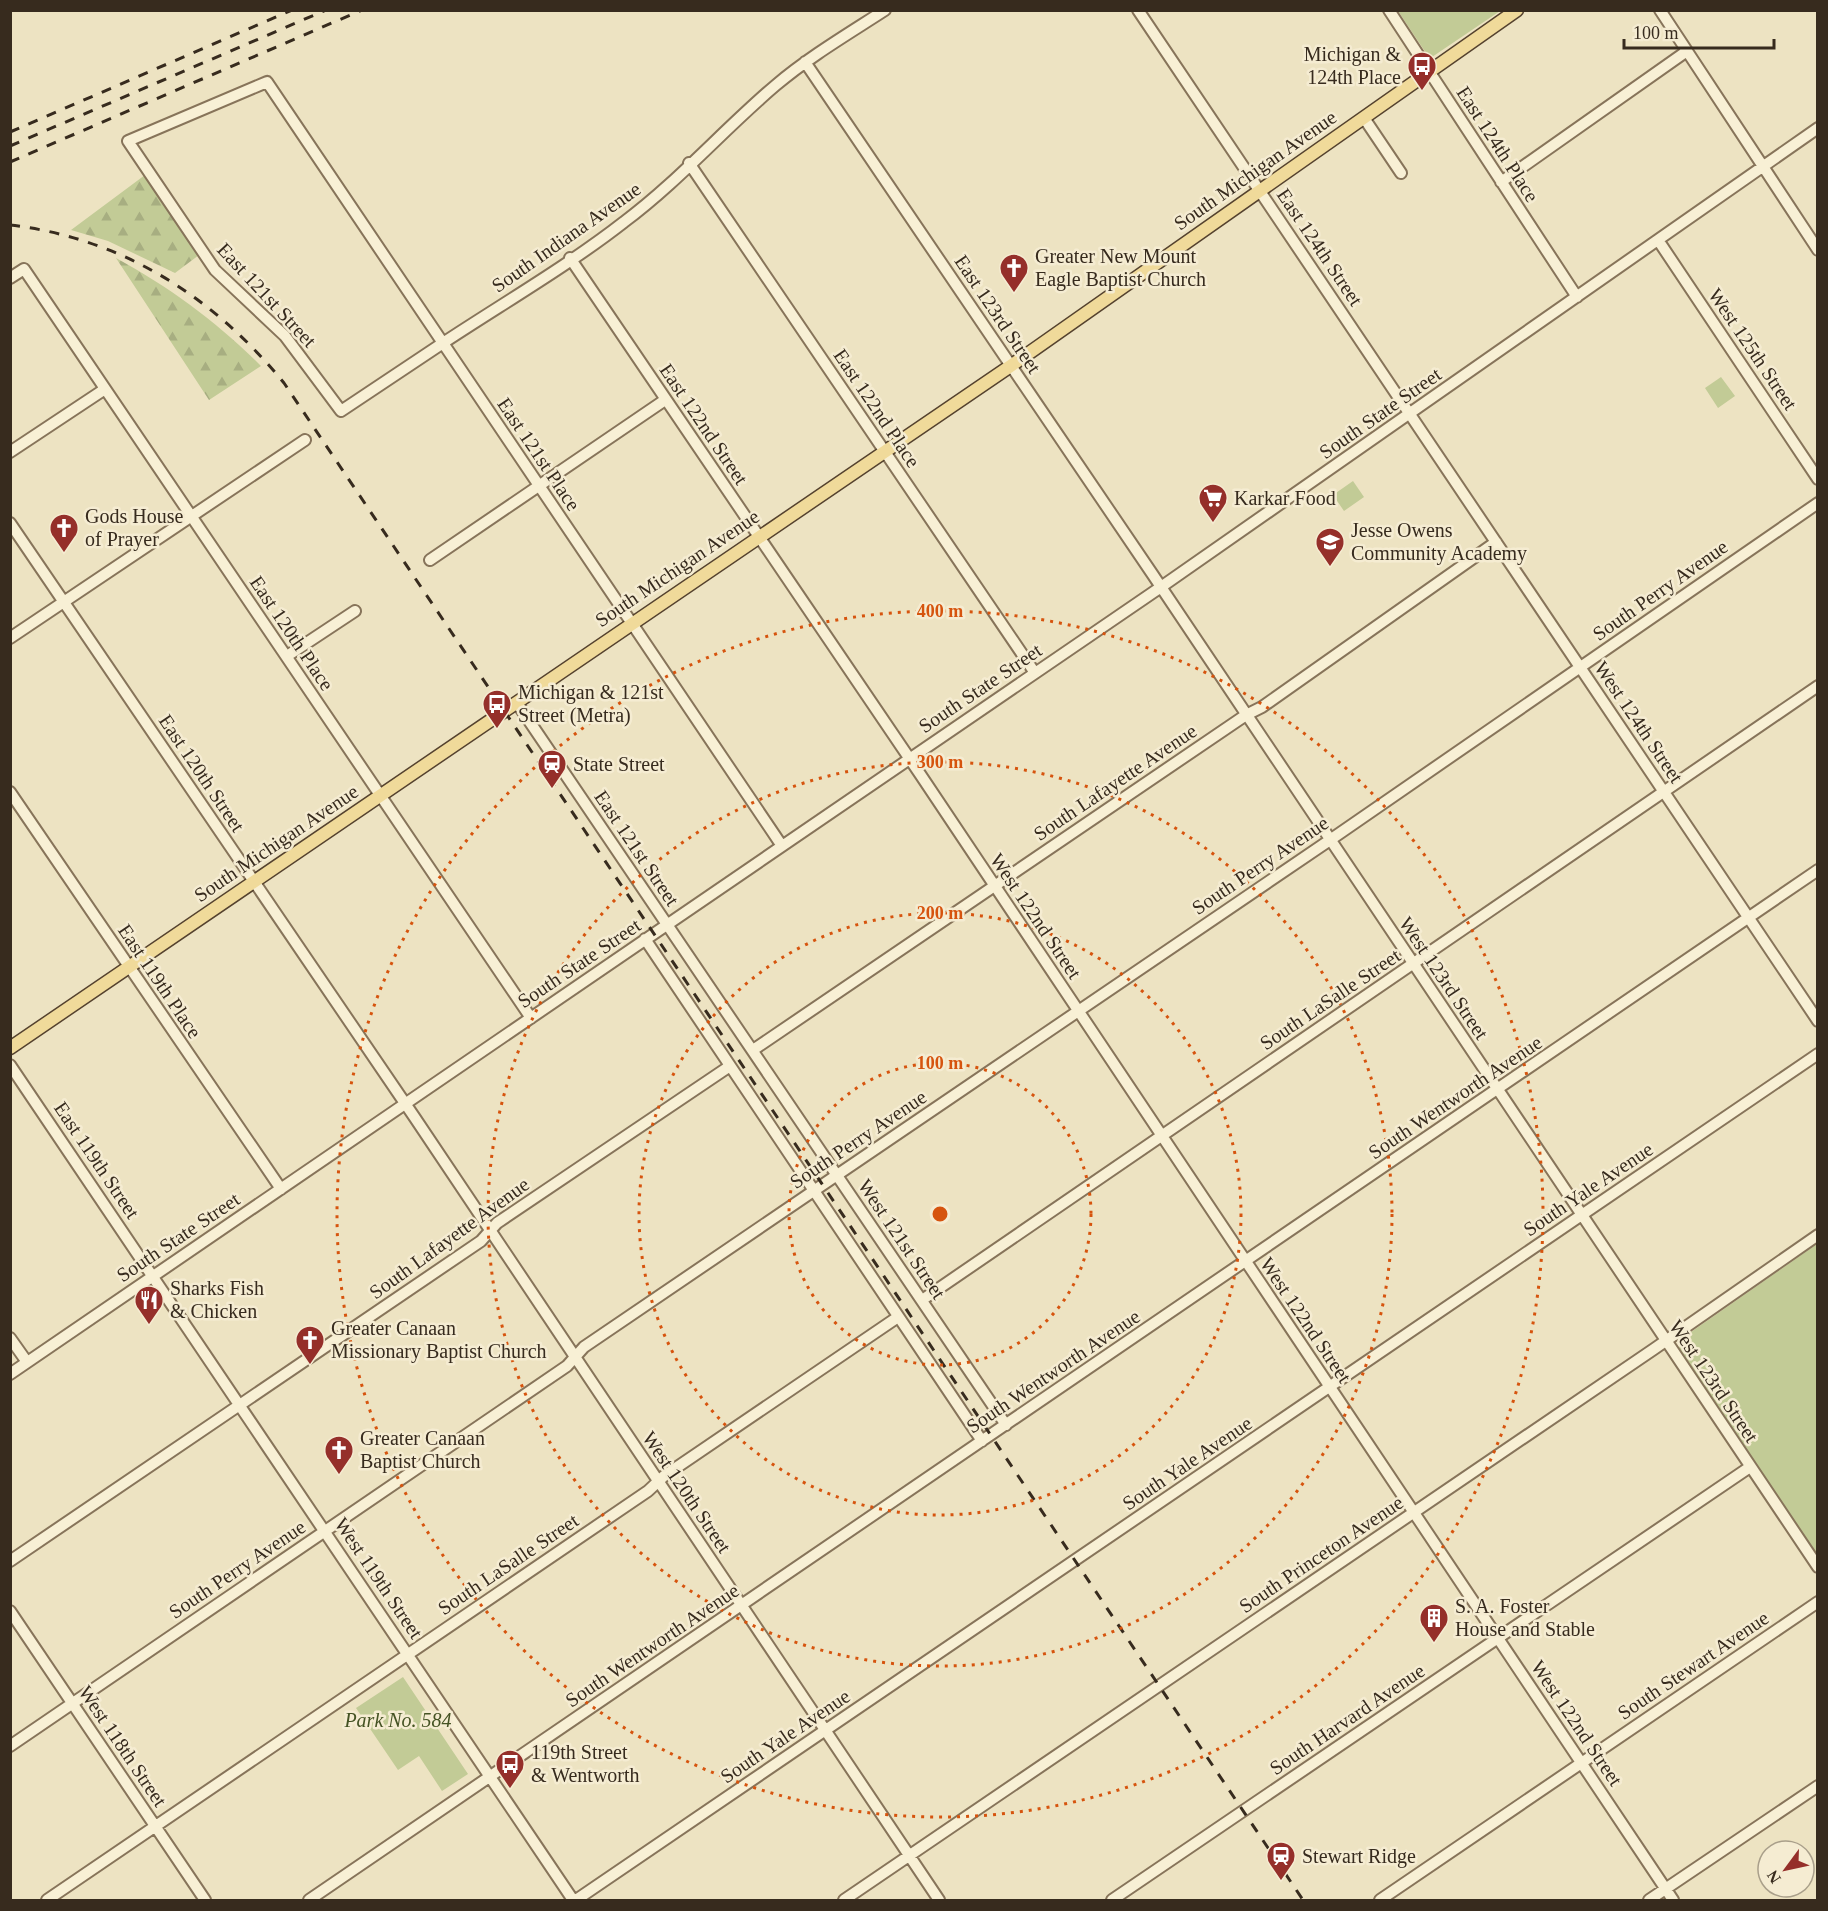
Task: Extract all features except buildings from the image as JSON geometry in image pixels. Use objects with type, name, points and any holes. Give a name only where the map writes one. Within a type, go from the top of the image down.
[{"type":"main road","name":"South Michigan Avenue","points":[[10,1048],[1011,365],[1517,10]]},
{"type":"street","name":"South Indiana Avenue","points":[[341,411],[623,223],[665,189],[689,163],[777,84],[805,62],[885,10]]},
{"type":"street","name":"East 124th Street","points":[[1138,10],[1410,414]]},
{"type":"street","name":"East 124th Place","points":[[1389,10],[1577,297]]},
{"type":"street","points":[[1660,10],[1818,250]]},
{"type":"street","points":[[1502,182],[1687,51]]},
{"type":"street","name":"East 123rd Street","points":[[805,62],[1161,587]]},
{"type":"street","name":"East 121st Place","points":[[128,141],[267,82],[782,846]]},
{"type":"street","name":"South Michigan Avenue","points":[[1364,118],[1401,173]]},
{"type":"street","name":"South State Street","points":[[10,1374],[1161,587],[1818,128]]},
{"type":"street","name":"East 121st Street","points":[[128,141],[215,270],[285,336],[341,411]]},
{"type":"street","name":"East 122nd Place","points":[[689,163],[1035,673]]},
{"type":"street","name":"West 125th Street","points":[[1658,240],[1818,478]]},
{"type":"street","name":"East 122nd Street","points":[[570,258],[909,759]]},
{"type":"street","name":"East 120th Place","points":[[10,278],[24,269],[531,1017]]},
{"type":"street","points":[[10,452],[105,389]]},
{"type":"street","points":[[430,560],[665,400]]},
{"type":"street","name":"West 124th Street","points":[[1410,414],[1818,1021]]},
{"type":"street","points":[[10,638],[305,440]]},
{"type":"street","name":"South Perry Avenue","points":[[10,1746],[565,1368],[581,1349],[1330,840],[1818,503]]},
{"type":"street","name":"East 120th Street","points":[[10,523],[405,1103]]},
{"type":"street","name":"South Lafayette Avenue","points":[[753,1050],[1246,715],[1262,707],[1496,542]]},
{"type":"street","name":"West 123rd Street","points":[[1161,587],[1818,1568]]},
{"type":"street","points":[[287,656],[355,611]]},
{"type":"street","name":"South LaSalle Street","points":[[922,1300],[1818,686]]},
{"type":"street","name":"East 121st Street","points":[[517,703],[668,924]]},
{"type":"street","name":"West 122nd Street","points":[[909,759],[1673,1900]]},
{"type":"street","name":"East 119th Place","points":[[10,792],[281,1189]]},
{"type":"street","name":"South Wentworth Avenue","points":[[309,1900],[1818,870]]},
{"type":"street","name":"West 121st Street","points":[[668,924],[1006,1425]]},
{"type":"street","points":[[645,939],[982,1441]]},
{"type":"street","name":"South Yale Avenue","points":[[574,1900],[1818,1054]]},
{"type":"street","name":"East 119th Street","points":[[10,1065],[154,1275]]},
{"type":"street","name":"South Lafayette Avenue","points":[[10,1561],[481,1241],[497,1223],[730,1066]]},
{"type":"street","name":"West 120th Street","points":[[405,1103],[939,1900]]},
{"type":"street","name":"South Princeton Avenue","points":[[844,1900],[1666,1341],[1818,1235]]},
{"type":"street","name":"West 119th Street","points":[[154,1275],[574,1900]]},
{"type":"street","name":"South LaSalle Street","points":[[47,1900],[898,1317]]},
{"type":"street","points":[[10,1338],[27,1362]]},
{"type":"street","name":"South Harvard Avenue","points":[[1112,1900],[1750,1467]]},
{"type":"street","name":"South Stewart Avenue","points":[[1380,1900],[1818,1602]]},
{"type":"street","name":"West 118th Street","points":[[10,1611],[205,1900]]},
{"type":"street","points":[[1649,1900],[1818,1786]]},
{"type":"green space","points":[[1398,11],[1500,11],[1432,57],[1426,53]]},
{"type":"green space","points":[[145,175],[199,255],[175,273],[108,241],[71,230]]},
{"type":"green space","points":[[116,258],[156,281],[193,307],[261,366],[209,400]]},
{"type":"green space","points":[[1721,377],[1735,396],[1718,408],[1705,388]]},
{"type":"green space","points":[[1353,481],[1364,497],[1344,511],[1333,495]]},
{"type":"green space","points":[[1817,1244],[1817,1555],[1679,1348],[1681,1339]]},
{"type":"green space","name":"Park No. 584","points":[[403,1677],[468,1774],[442,1791],[419,1756],[398,1770],[356,1708]]},
{"type":"railway","points":[[10,132],[292,10]]},
{"type":"railway","points":[[10,146],[326,10]]},
{"type":"railway","points":[[10,162],[362,10]]},
{"type":"railway","points":[[10,225],[51,232],[90,243],[127,258],[163,277],[196,299],[227,324],[257,352],[284,383],[1303,1900]]},
{"type":"place","name":"Michigan & 124th Place","points":[[1422,92]]},
{"type":"place","name":"Greater New Mount Eagle Baptist Church","points":[[1014,294]]},
{"type":"place","name":"Karkar Food","points":[[1213,524]]},
{"type":"place","name":"Gods House of Prayer","points":[[64,554]]},
{"type":"place","name":"Jesse Owens Community Academy","points":[[1330,568]]},
{"type":"place","name":"Michigan & 121st Street (Metra)","points":[[497,730]]},
{"type":"place","name":"State Street","points":[[552,790]]},
{"type":"place","name":"Sharks Fish & Chicken","points":[[149,1326]]},
{"type":"place","name":"Greater Canaan Missionary Baptist Church","points":[[310,1366]]},
{"type":"place","name":"Greater Canaan Baptist Church","points":[[339,1476]]},
{"type":"place","name":"S. A. Foster House and Stable","points":[[1434,1644]]},
{"type":"place","name":"119th Street & Wentworth","points":[[510,1790]]},
{"type":"place","name":"Stewart Ridge","points":[[1281,1882]]}]
